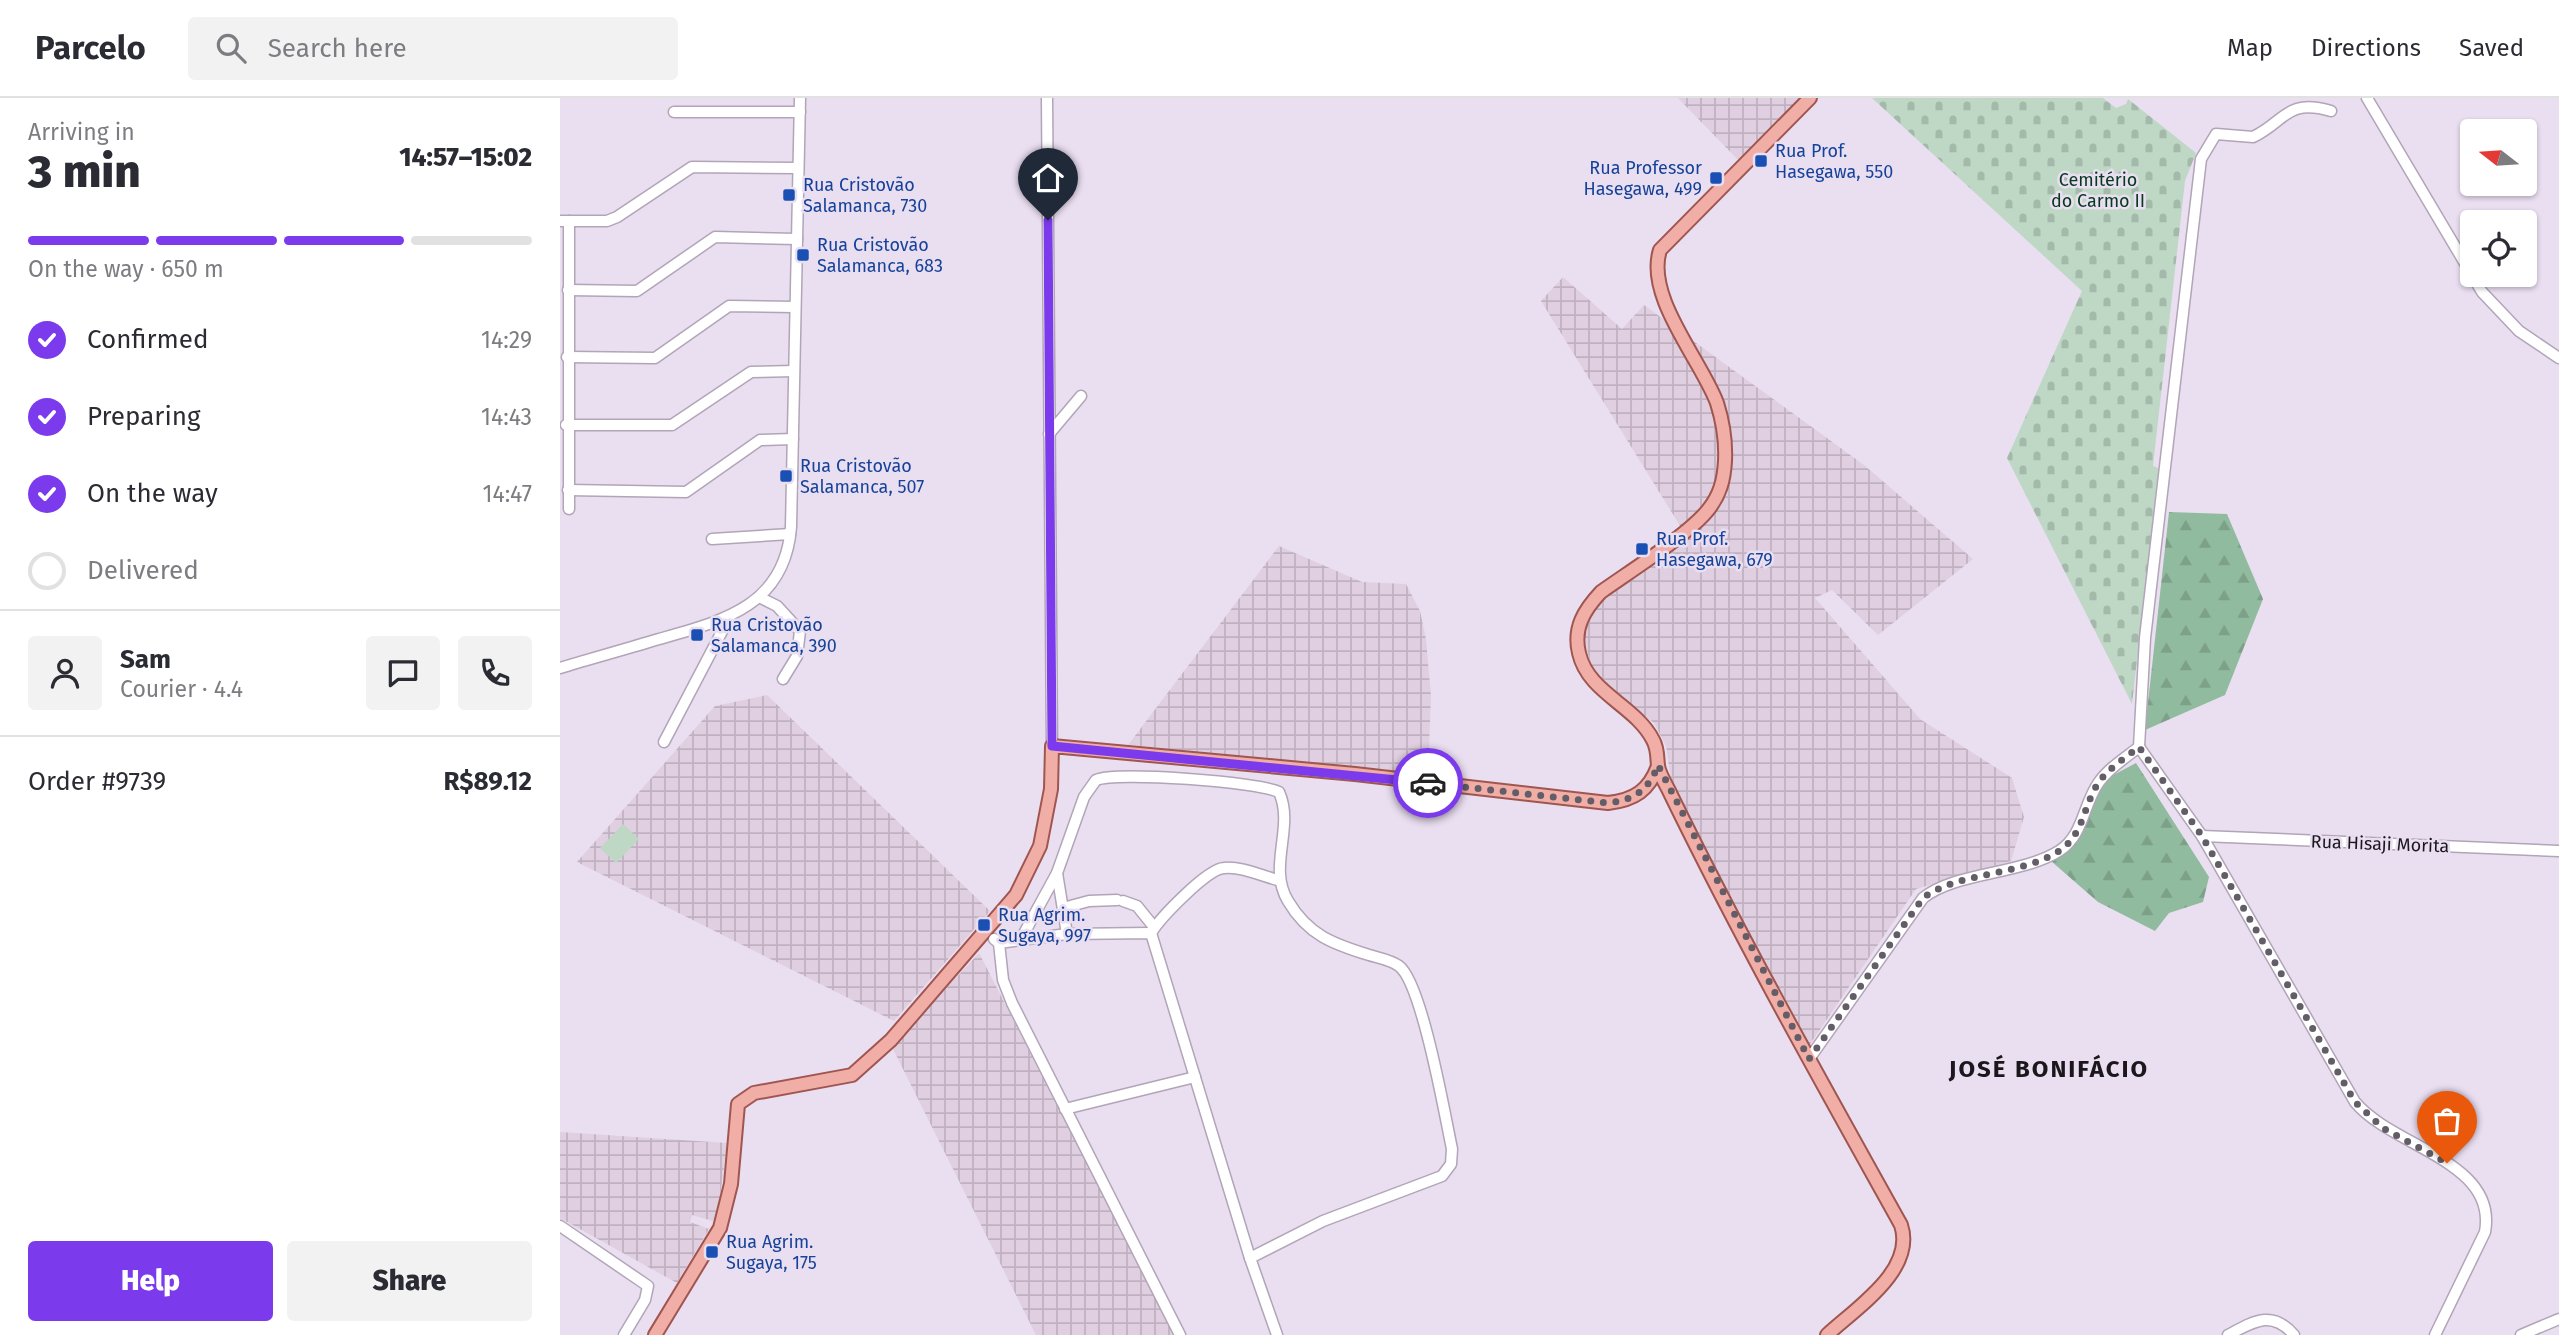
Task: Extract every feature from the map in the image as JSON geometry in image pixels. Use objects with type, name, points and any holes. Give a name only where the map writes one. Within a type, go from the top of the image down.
[{"type":"main road","points":[[1810,98],[1669,237],[1657,260],[1658,279],[1668,308],[1707,380],[1723,424],[1725,456],[1722,485],[1706,513],[1601,592],[1588,606],[1577,633],[1578,651],[1586,672],[1646,729],[1657,748],[1658,765],[1809,1059],[1905,1236],[1904,1250],[1892,1272],[1827,1335]]},
{"type":"main road","points":[[656,1335],[720,1228],[731,1184],[736,1111],[743,1098],[754,1093],[836,1080],[863,1068],[992,937],[1040,846],[1051,789],[1052,746],[1608,803],[1625,801],[1642,792],[1651,783],[1658,765]]},
{"type":"street","points":[[560,668],[729,618],[759,597],[779,572],[790,534],[800,98]]},
{"type":"street","points":[[1047,98],[1052,746]]},
{"type":"street","points":[[2367,98],[2482,292],[2519,331],[2559,358]]},
{"type":"street","points":[[2331,111],[2304,104],[2282,111],[2253,137],[2216,134],[2201,159],[2145,638],[2139,747],[2202,836],[2355,1102],[2383,1128],[2461,1173],[2483,1199],[2487,1219],[2485,1232],[2435,1335]]},
{"type":"street","points":[[674,112],[800,112]]},
{"type":"street","points":[[569,509],[564,378],[568,290],[564,221],[607,220],[617,216],[692,167],[798,168]]},
{"type":"street","points":[[568,290],[636,291],[715,237],[797,239]]},
{"type":"street","points":[[567,357],[655,358],[729,306],[795,307]]},
{"type":"street","points":[[566,425],[672,425],[751,372],[794,371]]},
{"type":"street","points":[[1049,434],[1081,396]]},
{"type":"street","points":[[568,490],[686,492],[760,440],[793,439]]},
{"type":"street","points":[[712,539],[727,535],[790,534]]},
{"type":"street","points":[[759,597],[777,606],[800,631],[797,656],[783,678]]},
{"type":"street","points":[[664,741],[729,618]]},
{"type":"street","points":[[1809,1059],[1923,898],[1941,888],[2024,866],[2057,852],[2075,835],[2100,780],[2139,747]]},
{"type":"street","points":[[1021,939],[1057,873],[1090,785],[1104,776],[1266,786],[1279,792],[1284,809],[1278,880],[1286,900],[1313,933],[1330,943],[1398,965],[1406,972],[1421,1013],[1452,1149],[1451,1164],[1442,1176],[1323,1221],[1250,1258]]},
{"type":"street","name":"Rua Hisaji Morita","points":[[2202,836],[2559,851]]},
{"type":"street","points":[[1180,1335],[1012,1003],[992,937],[1021,939],[1152,930],[1215,870],[1235,869],[1278,880]]},
{"type":"street","points":[[1057,873],[1067,934]]},
{"type":"street","points":[[1063,908],[1089,901],[1120,901],[1137,906],[1152,930],[1250,1258],[1277,1335]]},
{"type":"street","points":[[1065,1109],[1195,1077]]},
{"type":"street","points":[[560,1226],[648,1286],[645,1300],[624,1335]]},
{"type":"street","points":[[2228,1335],[2266,1318],[2274,1318],[2294,1335]]},
{"type":"street","points":[[2521,1335],[2559,1319]]},
{"type":"shaded area","points":[[1678,98],[1806,98],[1743,165]]},
{"type":"shaded area","points":[[1563,277],[1622,329],[1644,305],[1864,465],[1973,559],[1878,635],[1832,590],[1815,598],[1920,719],[2012,778],[2024,817],[2011,861],[1916,889],[1808,1047],[1672,787],[1666,746],[1654,723],[1607,686],[1595,673],[1589,658],[1585,640],[1587,622],[1599,603],[1687,537],[1541,301]]},
{"type":"shaded area","points":[[1279,546],[1362,582],[1406,584],[1420,611],[1426,639],[1431,696],[1428,774],[1128,745]]},
{"type":"shaded area","points":[[767,695],[990,911],[894,1021],[577,862],[715,706]]},
{"type":"shaded area","points":[[979,953],[1175,1335],[1036,1335],[892,1047]]},
{"type":"shaded area","points":[[560,1132],[727,1143],[718,1213],[713,1221],[692,1215],[690,1222],[709,1229],[677,1283],[560,1218]]},
{"type":"green space","name":"Cemitério do Carmo II","points":[[1872,98],[2103,98],[2116,108],[2126,104],[2128,99],[2196,153],[2185,181],[2153,466],[2158,468],[2158,475],[2132,704],[2007,458],[2082,291]]},
{"type":"green space","points":[[2169,512],[2227,514],[2263,599],[2225,695],[2145,730]]},
{"type":"green space","points":[[2136,763],[2209,877],[2203,902],[2169,913],[2155,931],[2098,902],[2051,861],[2106,779]]},
{"type":"green space","points":[[623,824],[639,839],[616,863],[600,848]]},
{"type":"way so far","points":[[1428,783],[1608,803],[1625,801],[1642,792],[1651,783],[1658,765],[1678,809],[1809,1059],[1923,898],[1934,890],[2024,866],[2057,852],[2075,835],[2100,780],[2139,747],[2202,836],[2300,1002],[2355,1102],[2383,1128],[2447,1163]]},
{"type":"place","name":"Rua Prof. Hasegawa, 550","points":[[1761,161]]},
{"type":"place","name":"Rua Professor Hasegawa, 499","points":[[1716,178]]},
{"type":"place","name":"Rua Cristovão Salamanca, 730","points":[[789,195]]},
{"type":"place","name":"Rua Cristovão Salamanca, 683","points":[[803,255]]},
{"type":"place","name":"Rua Cristovão Salamanca, 507","points":[[786,476]]},
{"type":"place","name":"Rua Prof. Hasegawa, 679","points":[[1642,549]]},
{"type":"place","name":"Rua Cristovão Salamanca, 390","points":[[697,635]]},
{"type":"place","name":"Rua Agrim. Sugaya, 997","points":[[984,925]]},
{"type":"place","name":"Rua Agrim. Sugaya, 175","points":[[712,1252]]},
{"type":"district","name":"JOSÉ BONIFÁCIO","points":[[2049,1069]]},
{"type":"route","points":[[1048,220],[1052,746],[1428,783]]}]
